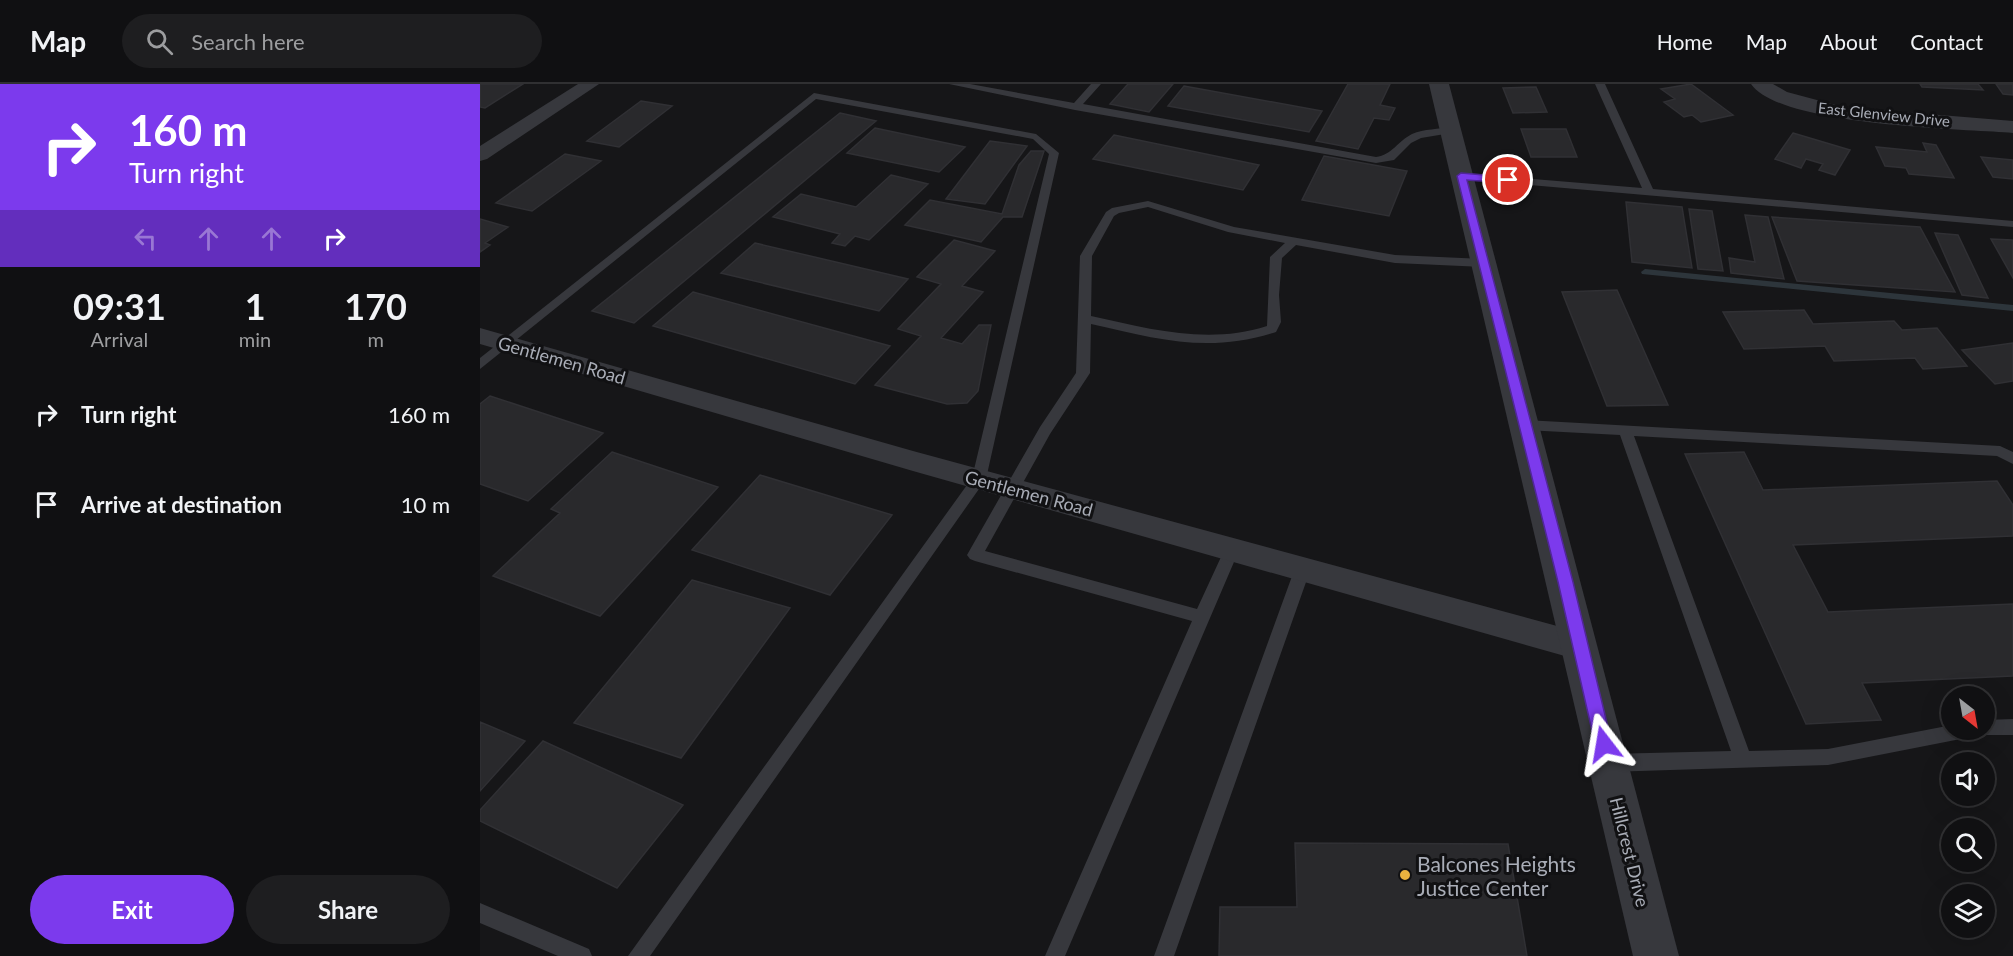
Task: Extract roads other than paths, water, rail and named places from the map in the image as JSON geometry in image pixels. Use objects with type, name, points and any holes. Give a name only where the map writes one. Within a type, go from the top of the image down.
[{"type":"street","points":[[480,155],[590,84]]},
{"type":"street","name":"Hillcrest Drive","points":[[1439,84],[1565,582],[1656,956]]},
{"type":"street","name":"East Glenview Drive","points":[[1760,84],[1783,98],[1842,113],[2013,127]]},
{"type":"street","name":"Gentlemen Road","points":[[493,340],[979,479],[1579,646]]},
{"type":"lane","points":[[954,84],[1367,158],[1390,158],[1407,141],[1418,135],[1451,130]]},
{"type":"lane","points":[[1075,107],[1096,84]]},
{"type":"lane","points":[[1600,84],[1649,192]]},
{"type":"lane","points":[[480,365],[493,340],[814,96],[1036,137],[1054,153],[979,479],[638,956]]},
{"type":"lane","points":[[1461,176],[2013,224]]},
{"type":"lane","points":[[1202,617],[975,555],[1045,431],[1083,373],[1086,256],[1110,214],[1116,210],[1148,204],[1232,230],[1395,259],[1484,263]]},
{"type":"lane","points":[[1084,319],[1193,340],[1222,340],[1258,335],[1272,329],[1275,322],[1273,295],[1276,257],[1294,241]]},
{"type":"lane","points":[[1525,425],[2000,451],[2013,459]]},
{"type":"lane","points":[[1625,431],[1743,759]]},
{"type":"lane","points":[[1055,956],[1232,548]]},
{"type":"lane","points":[[1164,956],[1303,568]]},
{"type":"lane","points":[[1995,728],[2013,727]]},
{"type":"lane","points":[[1608,763],[1828,757],[1941,736]]},
{"type":"lane","points":[[480,913],[582,956]]},
{"type":"waterway","points":[[1645,272],[2013,308]]},
{"type":"place","name":"Balcones Heights Justice Center","points":[[1405,875]]}]
